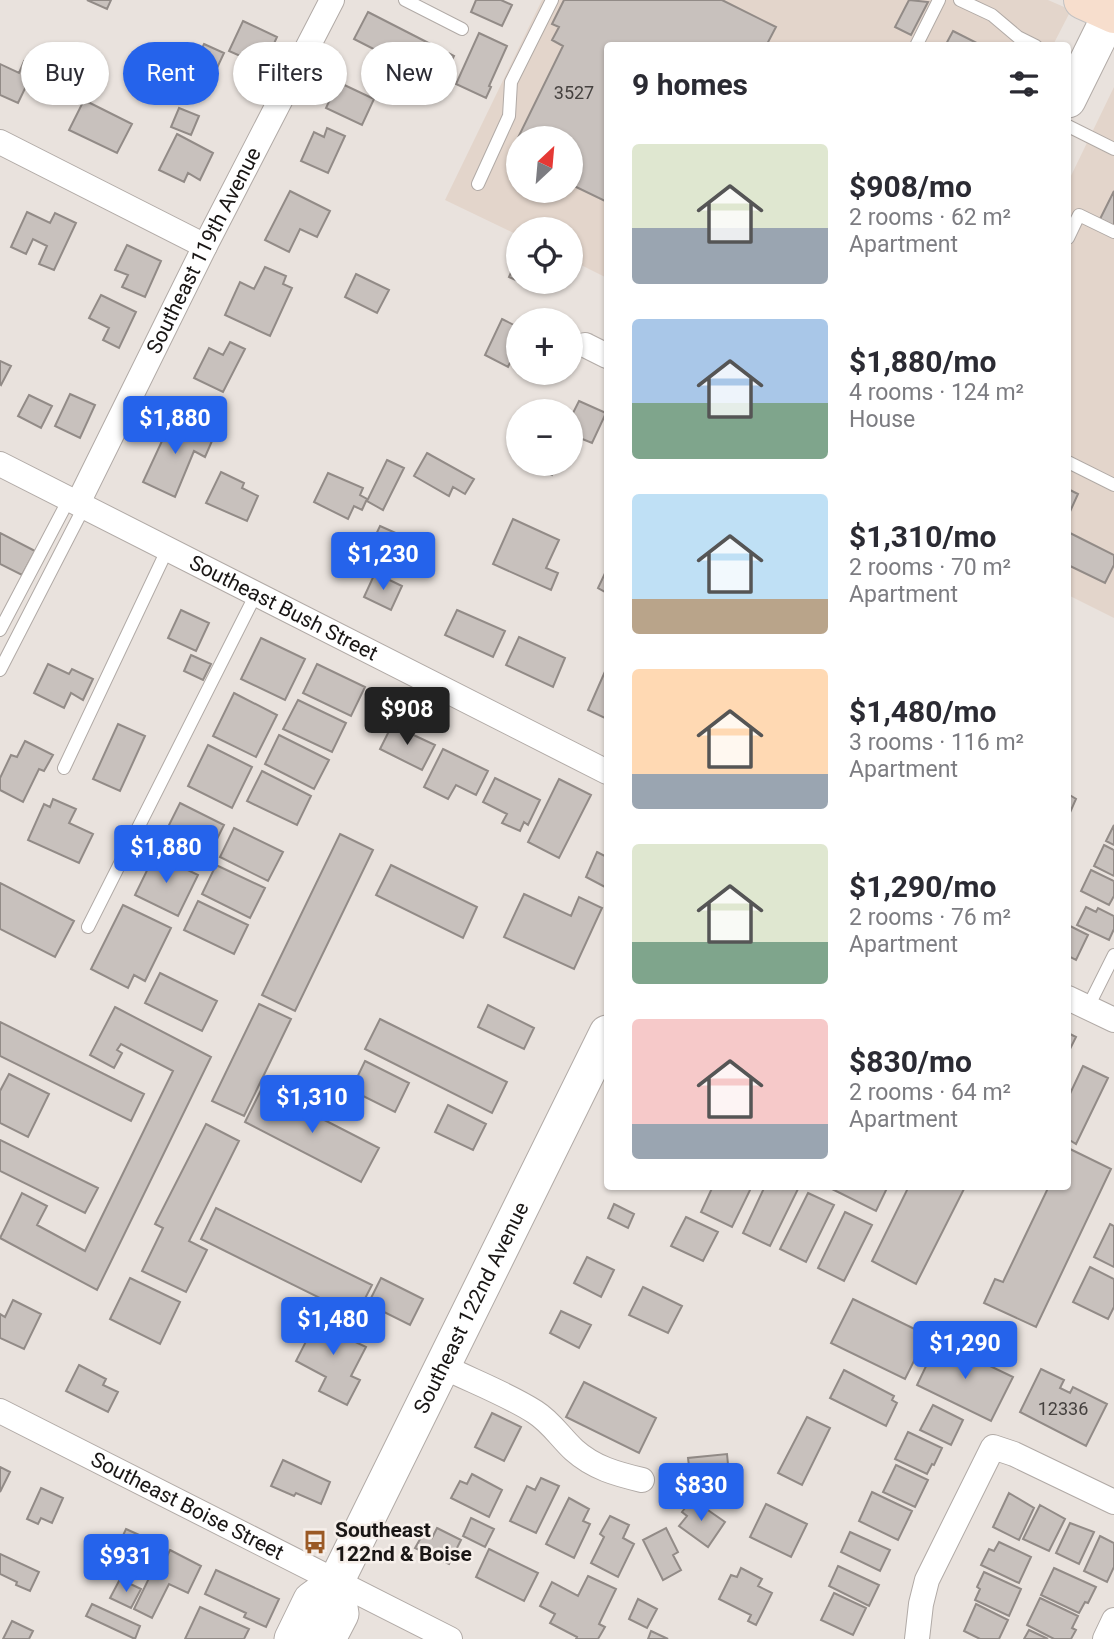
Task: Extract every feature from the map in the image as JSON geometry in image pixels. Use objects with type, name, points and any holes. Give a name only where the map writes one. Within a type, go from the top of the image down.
[{"type":"main road","points":[[1071,90],[1079,65],[1106,9]]},
{"type":"main road","name":"Southeast 122nd Avenue","points":[[292,1639],[311,1600],[336,1582],[604,1039]]},
{"type":"main road","points":[[328,1639],[341,1615],[336,1582]]},
{"type":"street","name":"Southeast 119th Avenue","points":[[77,503],[332,0]]},
{"type":"street","points":[[0,142],[205,246]]},
{"type":"street","points":[[585,345],[604,354]]},
{"type":"street","name":"Southeast Bush Street","points":[[0,464],[604,770]]},
{"type":"street","points":[[1078,1002],[1114,1020]]},
{"type":"street","points":[[442,1366],[531,1409],[590,1463],[607,1471],[642,1480]]},
{"type":"street","name":"Southeast Boise Street","points":[[0,1412],[450,1639]]},
{"type":"street","points":[[917,1639],[927,1580],[993,1447],[1014,1454],[1114,1502]]},
{"type":"street","points":[[1105,1639],[1114,1620]]},
{"type":"lane","points":[[405,0],[462,29]]},
{"type":"lane","points":[[478,184],[509,116],[511,82],[552,0]]},
{"type":"lane","points":[[918,42],[939,0]]},
{"type":"lane","points":[[960,0],[992,15],[1016,41]]},
{"type":"lane","points":[[1071,128],[1114,149]]},
{"type":"lane","points":[[1071,232],[1079,215],[1114,232]]},
{"type":"lane","points":[[1071,464],[1114,485]]},
{"type":"lane","points":[[0,630],[77,503]]},
{"type":"lane","points":[[0,670],[77,503]]},
{"type":"lane","points":[[64,768],[168,548]]},
{"type":"lane","points":[[89,927],[256,594]]},
{"type":"lane","points":[[1078,1002],[1114,955]]},
{"type":"shaded area","points":[[542,0],[1048,0],[1071,10],[1055,42],[604,42],[604,276],[583,266],[583,217],[506,217],[506,229],[445,200]]},
{"type":"shaded area","points":[[1114,87],[1114,618],[1071,596],[1071,176]]},
{"type":"building","points":[[87,0],[111,0],[107,9]]},
{"type":"building","points":[[476,0],[501,0],[512,5],[502,26],[471,12]]},
{"type":"building","points":[[564,0],[722,0],[776,27],[768,42],[604,42],[604,201],[583,190],[583,126],[524,126],[563,46],[552,40],[559,27],[552,24]]},
{"type":"building","points":[[909,0],[928,2],[911,35],[895,27]]},
{"type":"building","points":[[368,12],[427,42],[361,43],[354,39]]},
{"type":"building","points":[[243,21],[277,37],[275,42],[233,42]]},
{"type":"building","points":[[953,31],[975,42],[947,42]]},
{"type":"building","points":[[479,33],[507,46],[486,98],[457,84]]},
{"type":"building","points":[[219,51],[224,53],[219,64]]},
{"type":"building","points":[[0,64],[19,73],[21,68],[21,97],[18,103],[0,95]]},
{"type":"building","points":[[347,86],[361,93],[361,105],[371,105],[362,125],[326,108],[327,105],[347,105]]},
{"type":"building","points":[[82,105],[94,105],[132,124],[117,153],[69,130]]},
{"type":"building","points":[[179,108],[199,116],[191,135],[171,127]]},
{"type":"building","points":[[327,128],[345,136],[328,173],[301,161],[314,132],[324,137]]},
{"type":"building","points":[[177,134],[213,153],[200,180],[188,173],[184,182],[159,170]]},
{"type":"building","points":[[290,191],[330,211],[317,237],[300,229],[289,252],[265,240]]},
{"type":"building","points":[[1114,191],[1114,226],[1100,219]]},
{"type":"building","points":[[27,212],[50,223],[55,213],[76,223],[54,270],[39,264],[47,246],[33,239],[26,254],[11,247]]},
{"type":"building","points":[[127,245],[161,261],[145,297],[122,287],[128,275],[115,270]]},
{"type":"building","points":[[265,267],[286,276],[283,284],[292,288],[270,336],[225,315],[240,282],[254,289]]},
{"type":"building","points":[[356,274],[389,290],[377,313],[345,297]]},
{"type":"building","points":[[101,295],[136,312],[119,348],[103,340],[109,328],[89,318]]},
{"type":"building","points":[[502,319],[506,321],[506,366],[485,355]]},
{"type":"building","points":[[230,342],[245,349],[223,392],[194,378],[209,348],[223,355]]},
{"type":"building","points":[[0,361],[11,366],[1,385],[0,384]]},
{"type":"building","points":[[70,394],[95,405],[80,438],[55,426]]},
{"type":"building","points":[[29,395],[52,406],[41,428],[18,416]]},
{"type":"building","points":[[583,403],[604,412],[592,443],[583,439]]},
{"type":"building","points":[[174,415],[197,426],[194,433],[212,441],[205,457],[194,451],[175,497],[143,482]]},
{"type":"building","points":[[427,453],[474,479],[465,494],[453,487],[449,496],[414,476]]},
{"type":"building","points":[[387,460],[404,468],[383,510],[367,501]]},
{"type":"building","points":[[221,472],[244,483],[242,488],[258,496],[247,521],[206,503]]},
{"type":"building","points":[[328,473],[363,488],[360,495],[367,499],[362,510],[354,506],[348,519],[314,502]]},
{"type":"building","points":[[1071,490],[1078,494],[1071,509]]},
{"type":"building","points":[[513,519],[559,540],[546,568],[558,573],[551,590],[493,564]]},
{"type":"building","points":[[380,526],[398,534],[388,556],[370,547]]},
{"type":"building","points":[[0,533],[35,551],[22,575],[0,564]]},
{"type":"building","points":[[1071,534],[1114,555],[1114,565],[1105,583],[1071,566]]},
{"type":"building","points":[[375,573],[402,586],[391,610],[364,597]]},
{"type":"building","points":[[604,575],[604,591],[598,588]]},
{"type":"building","points":[[181,610],[209,623],[196,651],[168,638]]},
{"type":"building","points":[[457,610],[505,631],[493,657],[445,635]]},
{"type":"building","points":[[519,637],[565,658],[553,687],[506,665]]},
{"type":"building","points":[[261,638],[305,659],[285,700],[241,679]]},
{"type":"building","points":[[191,655],[211,664],[203,680],[184,671]]},
{"type":"building","points":[[48,664],[69,674],[72,669],[93,679],[83,700],[71,693],[64,708],[34,693]]},
{"type":"building","points":[[317,664],[365,687],[351,716],[303,693]]},
{"type":"building","points":[[604,674],[604,718],[588,710]]},
{"type":"building","points":[[234,693],[277,715],[256,757],[213,736]]},
{"type":"building","points":[[298,700],[346,723],[332,752],[283,729]]},
{"type":"building","points":[[118,724],[145,736],[120,791],[93,779]]},
{"type":"building","points":[[392,725],[435,745],[422,770],[380,749]]},
{"type":"building","points":[[279,735],[329,760],[314,789],[265,764]]},
{"type":"building","points":[[25,741],[53,755],[44,771],[39,769],[23,802],[0,790],[0,778],[11,755],[17,757]]},
{"type":"building","points":[[208,745],[252,767],[232,808],[188,786]]},
{"type":"building","points":[[443,749],[488,771],[476,795],[456,785],[448,799],[424,787]]},
{"type":"building","points":[[262,771],[311,796],[297,825],[247,801]]},
{"type":"building","points":[[495,778],[540,800],[528,825],[524,822],[520,831],[502,823],[507,814],[483,802]]},
{"type":"building","points":[[559,779],[591,795],[559,858],[528,842]]},
{"type":"building","points":[[1071,796],[1076,799],[1071,810]]},
{"type":"building","points":[[53,799],[76,809],[69,823],[93,834],[79,863],[28,840],[44,804],[50,807]]},
{"type":"building","points":[[180,803],[224,825],[204,865],[160,843]]},
{"type":"building","points":[[1114,825],[1114,845],[1106,841]]},
{"type":"building","points":[[234,828],[283,852],[268,881],[220,857]]},
{"type":"building","points":[[340,834],[373,850],[295,1011],[262,995]]},
{"type":"building","points":[[1104,845],[1114,850],[1114,876],[1094,866]]},
{"type":"building","points":[[597,852],[604,856],[604,886],[586,877]]},
{"type":"building","points":[[155,854],[198,875],[178,916],[135,895]]},
{"type":"building","points":[[216,865],[265,888],[250,918],[202,894]]},
{"type":"building","points":[[391,865],[477,907],[463,938],[376,895]]},
{"type":"building","points":[[1091,870],[1114,881],[1114,896],[1109,905],[1081,891]]},
{"type":"building","points":[[0,883],[74,921],[55,957],[0,929]]},
{"type":"building","points":[[524,894],[571,916],[579,897],[602,908],[574,969],[504,937]]},
{"type":"building","points":[[198,901],[248,925],[234,954],[184,930]]},
{"type":"building","points":[[123,905],[171,928],[145,981],[134,975],[128,988],[91,969]]},
{"type":"building","points":[[1086,907],[1096,912],[1098,908],[1114,916],[1114,929],[1109,940],[1077,925]]},
{"type":"building","points":[[1071,926],[1088,935],[1076,960],[1071,958]]},
{"type":"building","points":[[160,973],[217,1001],[202,1031],[145,1003]]},
{"type":"building","points":[[259,1004],[291,1019],[244,1116],[212,1101]]},
{"type":"building","points":[[488,1005],[534,1028],[524,1049],[478,1027]]},
{"type":"building","points":[[115,1007],[211,1057],[97,1290],[0,1238],[22,1193],[47,1206],[37,1225],[85,1251],[173,1071],[121,1044],[117,1050],[122,1053],[114,1068],[90,1055]]},
{"type":"building","points":[[380,1019],[507,1082],[492,1113],[365,1049]]},
{"type":"building","points":[[0,1022],[144,1094],[131,1121],[0,1056]]},
{"type":"building","points":[[1071,1034],[1076,1037],[1071,1047]]},
{"type":"building","points":[[365,1061],[409,1083],[395,1112],[351,1090]]},
{"type":"building","points":[[1083,1066],[1108,1078],[1076,1144],[1071,1141],[1071,1092]]},
{"type":"building","points":[[9,1074],[49,1094],[28,1137],[0,1123],[0,1091]]},
{"type":"building","points":[[262,1088],[379,1148],[361,1182],[245,1122]]},
{"type":"building","points":[[448,1105],[486,1124],[473,1150],[435,1132]]},
{"type":"building","points":[[206,1124],[239,1141],[189,1241],[207,1250],[186,1292],[142,1271],[163,1228],[155,1224]]},
{"type":"building","points":[[0,1140],[98,1188],[85,1213],[0,1171]]},
{"type":"building","points":[[1071,1149],[1111,1169],[1036,1327],[984,1303],[995,1279],[1003,1282],[1047,1190],[1071,1190]]},
{"type":"building","points":[[711,1190],[750,1190],[732,1227],[701,1212]]},
{"type":"building","points":[[763,1190],[798,1190],[770,1246],[743,1233]]},
{"type":"building","points":[[834,1190],[886,1190],[876,1211]]},
{"type":"building","points":[[907,1190],[963,1190],[916,1284],[872,1261]]},
{"type":"building","points":[[808,1193],[834,1205],[806,1262],[780,1249]]},
{"type":"building","points":[[614,1204],[634,1214],[628,1228],[608,1218]]},
{"type":"building","points":[[216,1208],[372,1285],[356,1316],[201,1239]]},
{"type":"building","points":[[845,1212],[872,1225],[844,1281],[818,1268]]},
{"type":"building","points":[[686,1217],[718,1232],[703,1261],[671,1246]]},
{"type":"building","points":[[1110,1224],[1114,1226],[1114,1267],[1094,1257]]},
{"type":"building","points":[[587,1257],[614,1270],[601,1297],[574,1283]]},
{"type":"building","points":[[1090,1267],[1114,1279],[1114,1307],[1108,1319],[1073,1302]]},
{"type":"building","points":[[130,1278],[180,1302],[160,1344],[110,1319]]},
{"type":"building","points":[[381,1278],[423,1299],[410,1325],[368,1304]]},
{"type":"building","points":[[643,1287],[682,1306],[668,1333],[629,1315]]},
{"type":"building","points":[[853,1299],[927,1335],[905,1379],[831,1343]]},
{"type":"building","points":[[13,1300],[41,1314],[24,1349],[0,1338],[0,1314],[5,1317]]},
{"type":"building","points":[[561,1311],[591,1325],[579,1348],[550,1333]]},
{"type":"building","points":[[321,1312],[350,1327],[345,1337],[366,1347],[351,1376],[360,1380],[347,1405],[319,1391],[326,1377],[296,1361]]},
{"type":"building","points":[[938,1341],[1013,1377],[991,1421],[917,1385]]},
{"type":"building","points":[[79,1365],[106,1379],[103,1385],[118,1392],[108,1412],[66,1391]]},
{"type":"building","points":[[1041,1369],[1064,1380],[1060,1388],[1070,1393],[1073,1387],[1107,1404],[1086,1446],[1020,1412]]},
{"type":"building","points":[[844,1370],[894,1396],[892,1400],[897,1403],[886,1426],[830,1398]]},
{"type":"building","points":[[584,1382],[656,1418],[639,1453],[566,1417]]},
{"type":"building","points":[[933,1405],[963,1420],[951,1445],[920,1430]]},
{"type":"building","points":[[492,1413],[521,1427],[504,1461],[475,1447]]},
{"type":"building","points":[[807,1417],[830,1428],[802,1485],[778,1473]]},
{"type":"building","points":[[908,1432],[942,1448],[927,1474],[895,1459]]},
{"type":"building","points":[[727,1454],[730,1485],[705,1487],[704,1481],[691,1482],[688,1458]]},
{"type":"building","points":[[283,1460],[330,1482],[321,1504],[271,1486]]},
{"type":"building","points":[[896,1465],[928,1480],[915,1507],[883,1492]]},
{"type":"building","points":[[0,1467],[10,1472],[0,1492]]},
{"type":"building","points":[[472,1474],[502,1490],[489,1517],[451,1498],[460,1481],[467,1484]]},
{"type":"building","points":[[541,1478],[559,1486],[536,1533],[510,1521],[527,1486],[535,1490]]},
{"type":"building","points":[[41,1488],[63,1498],[52,1523],[41,1518],[38,1524],[27,1519]]},
{"type":"building","points":[[872,1492],[912,1511],[898,1540],[859,1521]]},
{"type":"building","points":[[1009,1493],[1034,1508],[1019,1540],[993,1527]]},
{"type":"building","points":[[569,1498],[589,1509],[583,1521],[590,1524],[574,1558],[546,1544]]},
{"type":"building","points":[[692,1499],[725,1522],[708,1547],[679,1526],[687,1516],[682,1512]]},
{"type":"building","points":[[766,1504],[807,1524],[791,1557],[750,1537]]},
{"type":"building","points":[[1040,1505],[1065,1519],[1049,1551],[1023,1539]]},
{"type":"building","points":[[610,1516],[629,1525],[623,1538],[634,1544],[618,1577],[591,1563],[604,1537],[600,1534]]},
{"type":"building","points":[[471,1518],[494,1529],[485,1547],[463,1536]]},
{"type":"building","points":[[1070,1523],[1094,1532],[1079,1564],[1056,1553]]},
{"type":"building","points":[[437,1528],[461,1540],[449,1564],[415,1548],[423,1534],[432,1538]]},
{"type":"building","points":[[666,1528],[678,1552],[673,1555],[681,1570],[663,1580],[643,1540]]},
{"type":"building","points":[[126,1529],[157,1543],[143,1574],[112,1559]]},
{"type":"building","points":[[850,1532],[890,1550],[880,1571],[841,1552]]},
{"type":"building","points":[[1100,1536],[1114,1543],[1114,1567],[1107,1582],[1084,1571]]},
{"type":"building","points":[[999,1542],[1031,1557],[1019,1583],[981,1565],[989,1549],[994,1551]]},
{"type":"building","points":[[489,1549],[538,1573],[524,1601],[476,1577]]},
{"type":"building","points":[[170,1550],[201,1566],[188,1593],[169,1584],[152,1618],[134,1609],[151,1574],[157,1577]]},
{"type":"building","points":[[0,1554],[39,1572],[30,1591],[0,1574]]},
{"type":"building","points":[[838,1566],[879,1585],[869,1606],[829,1586]]},
{"type":"building","points":[[741,1568],[762,1579],[758,1586],[772,1593],[756,1625],[748,1621],[751,1615],[719,1599],[731,1575],[737,1577]]},
{"type":"building","points":[[1054,1568],[1096,1587],[1079,1613],[1041,1595]]},
{"type":"building","points":[[216,1570],[279,1599],[266,1627],[244,1617],[246,1613],[205,1594]]},
{"type":"building","points":[[984,1572],[1021,1589],[1009,1616],[975,1600]]},
{"type":"building","points":[[588,1576],[616,1589],[599,1624],[605,1627],[598,1639],[576,1639],[577,1637],[550,1623],[555,1614],[540,1606],[552,1582],[578,1596]]},
{"type":"building","points":[[120,1579],[141,1589],[131,1608],[110,1598]]},
{"type":"building","points":[[834,1593],[866,1608],[853,1635],[821,1620]]},
{"type":"building","points":[[1040,1598],[1078,1616],[1072,1628],[1076,1630],[1071,1639],[1054,1639],[1027,1625]]},
{"type":"building","points":[[638,1599],[657,1609],[647,1628],[629,1619]]},
{"type":"building","points":[[92,1604],[140,1626],[135,1639],[86,1616]]},
{"type":"building","points":[[976,1604],[1008,1620],[999,1639],[980,1639],[964,1631]]},
{"type":"building","points":[[200,1607],[249,1629],[244,1639],[185,1639]]},
{"type":"building","points":[[12,1621],[33,1631],[29,1639],[3,1639]]},
{"type":"building","points":[[1029,1630],[1048,1639],[1024,1639]]},
{"type":"building","points":[[651,1631],[668,1639],[648,1639]]},
{"type":"place","name":"Southeast 122nd & Boise","points":[[315,1542]]}]
